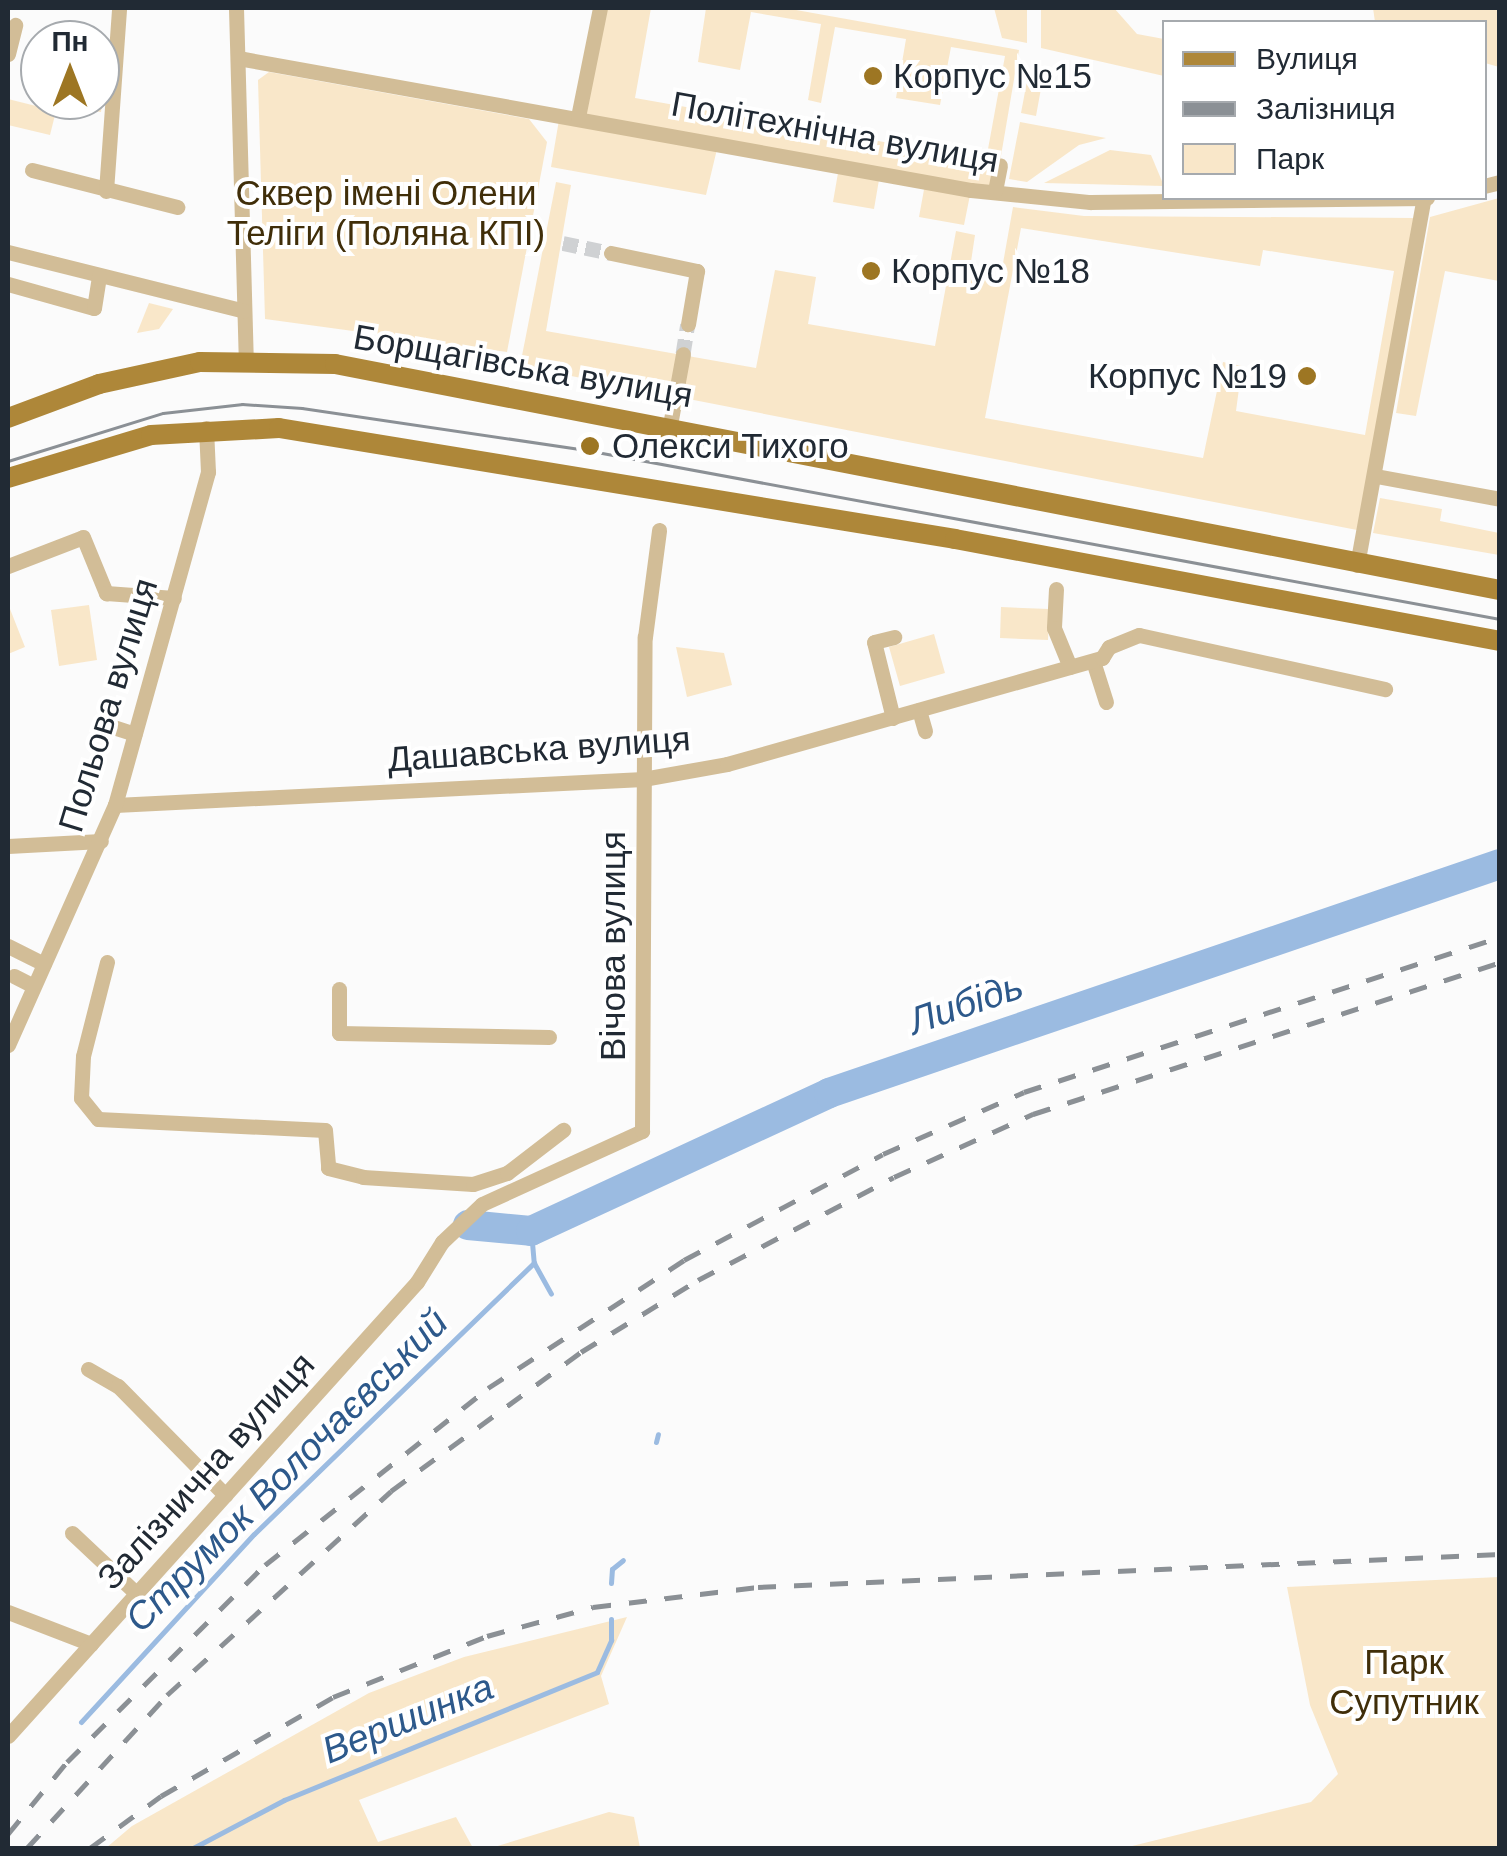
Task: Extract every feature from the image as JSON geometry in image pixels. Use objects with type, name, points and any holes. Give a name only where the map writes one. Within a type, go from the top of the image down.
[{"type":"main road","name":"Борщагівська вулиця","points":[[8,418],[146,371],[246,360],[335,364],[670,425],[1357,565],[1500,590]]},
{"type":"main road","points":[[8,478],[94,448],[206,428],[308,432],[664,490],[1500,642]]},
{"type":"street","points":[[106,191],[119,8]]},
{"type":"street","points":[[236,8],[246,360]]},
{"type":"street","points":[[578,117],[600,8]]},
{"type":"street","points":[[8,54],[14,26]]},
{"type":"street","name":"Політехнічна вулиця","points":[[238,58],[995,192],[1090,202],[1383,200]]},
{"type":"street","points":[[995,192],[1000,165]]},
{"type":"street","points":[[32,170],[177,207]]},
{"type":"street","points":[[1357,565],[1388,419],[1426,200]]},
{"type":"street","points":[[8,252],[244,311]]},
{"type":"street","points":[[611,253],[697,271],[688,324]]},
{"type":"street","points":[[8,284],[94,308],[99,275]]},
{"type":"street","points":[[670,425],[683,354]]},
{"type":"street","name":"Польова вулиця","points":[[8,1045],[115,805],[208,472],[206,428]]},
{"type":"street","points":[[1376,476],[1500,499]]},
{"type":"street","name":"Вічова вулиця","points":[[442,1242],[482,1204],[642,1131],[646,637],[658,530]]},
{"type":"street","points":[[8,566],[83,537],[106,594],[174,598]]},
{"type":"street","points":[[1056,589],[1054,628],[1070,667]]},
{"type":"street","name":"Дашавська вулиця","points":[[115,805],[643,778],[726,764],[1093,661],[1124,638],[1139,635],[1384,689]]},
{"type":"street","points":[[893,718],[874,642],[894,637]]},
{"type":"street","points":[[1093,661],[1106,702]]},
{"type":"street","points":[[919,710],[926,732]]},
{"type":"street","points":[[107,724],[135,734]]},
{"type":"street","points":[[8,846],[100,841]]},
{"type":"street","points":[[8,946],[44,964]]},
{"type":"street","points":[[107,962],[89,1020],[82,1084],[84,1106],[98,1119],[324,1130],[328,1168],[362,1177],[473,1184],[508,1173],[563,1130]]},
{"type":"street","points":[[14,976],[34,986]]},
{"type":"street","points":[[338,989],[339,1033],[549,1037]]},
{"type":"street","name":"Залізнична вулиця","points":[[8,1736],[417,1282],[442,1242]]},
{"type":"street","points":[[88,1370],[118,1386],[224,1495]]},
{"type":"street","points":[[72,1533],[136,1594]]},
{"type":"street","points":[[8,1612],[91,1644]]},
{"type":"green space","points":[[600,8],[651,8],[635,98],[986,160],[1005,56],[951,47],[940,105],[896,98],[906,39],[835,27],[821,103],[808,100],[821,24],[751,12],[740,70],[698,62],[706,8],[785,8],[1019,50],[995,191],[971,190],[964,225],[919,217],[925,184],[880,174],[874,209],[833,202],[839,167],[718,145],[706,195],[551,167],[560,114],[577,117]]},
{"type":"green space","points":[[994,8],[1027,8],[1027,43],[1002,38]]},
{"type":"green space","points":[[1041,8],[1114,8],[1137,34],[1162,39],[1162,76],[1041,48]]},
{"type":"green space","points":[[1373,8],[1499,8],[1499,67],[1487,64],[1487,20],[1375,20]]},
{"type":"green space","points":[[1029,70],[1044,72],[1036,116],[1021,113]]},
{"type":"green space","name":"Сквер імені Олени Теліги (Поляна КПІ)","points":[[269,72],[529,119],[547,142],[507,352],[265,319],[258,80]]},
{"type":"green space","points":[[8,99],[20,102],[20,120],[54,120],[50,135],[8,125]]},
{"type":"green space","points":[[1020,122],[1106,138],[1079,145],[1027,182],[1009,179]]},
{"type":"green space","points":[[1110,150],[1151,155],[1162,186],[1044,183]]},
{"type":"green space","points":[[556,182],[571,185],[546,331],[756,368],[775,270],[816,277],[808,324],[935,346],[956,231],[975,235],[969,275],[1000,280],[1013,207],[1084,216],[1415,218],[1357,530],[520,366]],"holes":[[[1021,228],[1260,266],[1263,250],[1394,271],[1365,435],[1236,411],[1242,366],[1223,362],[1203,458],[985,418]]]},
{"type":"green space","points":[[1499,198],[1499,281],[1445,271],[1416,416],[1396,413],[1430,217]]},
{"type":"green space","points":[[149,303],[173,309],[159,329],[137,333]]},
{"type":"green space","points":[[1380,498],[1442,509],[1440,521],[1499,533],[1499,555],[1373,533]]},
{"type":"green space","points":[[8,604],[25,647],[8,654]]},
{"type":"green space","points":[[89,605],[97,660],[59,666],[51,610]]},
{"type":"green space","points":[[1001,607],[1049,609],[1048,640],[1000,638]]},
{"type":"green space","points":[[934,634],[945,673],[900,686],[889,647]]},
{"type":"green space","points":[[676,647],[724,653],[732,685],[687,697]]},
{"type":"green space","name":"Парк Супутник","points":[[1499,1577],[1499,1848],[1124,1848],[1311,1802],[1338,1774],[1310,1705],[1287,1587]]},
{"type":"green space","points":[[627,1617],[601,1676],[609,1704],[359,1800],[378,1842],[456,1817],[473,1848],[106,1848],[132,1826],[369,1693],[464,1657]]},
{"type":"green space","points":[[609,1812],[634,1817],[640,1848],[491,1848]]},
{"type":"waterway","name":"Либідь","points":[[468,1225],[531,1231],[829,1093],[1500,864]]},
{"type":"waterway","name":"Вершинка","points":[[531,1231],[534,1263],[551,1294]]},
{"type":"waterway","name":"Струмок Волочаєвський","points":[[81,1722],[254,1534],[534,1263]]},
{"type":"waterway","name":"Вершинка","points":[[656,1442],[658,1434]]},
{"type":"waterway","name":"Вершинка","points":[[611,1583],[612,1569],[623,1560]]},
{"type":"waterway","name":"Вершинка","points":[[193,1848],[284,1800],[597,1672],[611,1640],[611,1619]]},
{"type":"tunnel","points":[[563,243],[611,253]]},
{"type":"tunnel","points":[[683,354],[688,324]]},
{"type":"tram line","points":[[8,461],[163,413],[242,404],[302,408],[586,450],[1500,619]]},
{"type":"railway","points":[[8,1834],[67,1762],[265,1565],[488,1388],[684,1260],[883,1154],[1024,1092],[1500,937]]},
{"type":"railway","points":[[27,1848],[167,1695],[391,1491],[581,1352],[698,1280],[894,1177],[1033,1114],[1500,962]]},
{"type":"railway","points":[[90,1848],[161,1796],[333,1697],[487,1636],[593,1607],[758,1587],[1500,1554]]},
{"type":"place","name":"Корпус №15","points":[[873,76]]},
{"type":"place","name":"Корпус №18","points":[[871,271]]},
{"type":"place","name":"Корпус №19","points":[[1307,376]]},
{"type":"place","name":"Олекси Тихого","points":[[590,446]]}]
